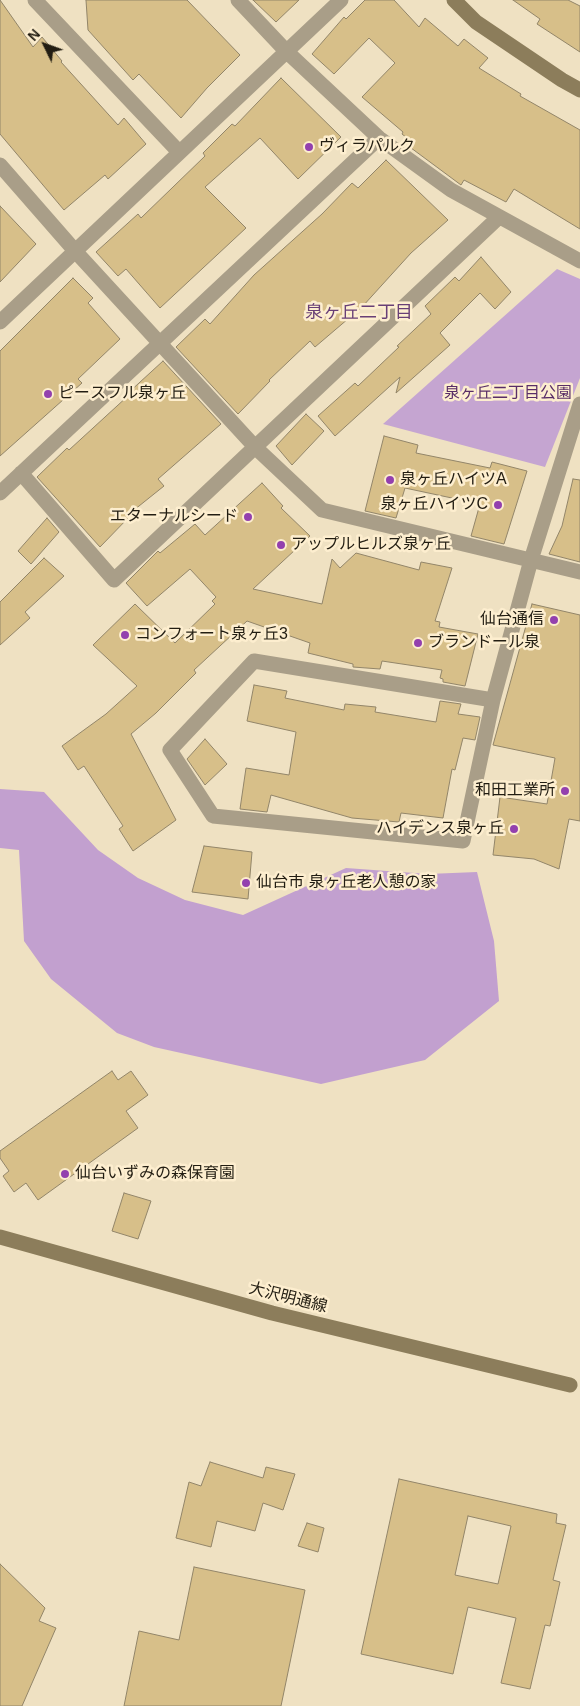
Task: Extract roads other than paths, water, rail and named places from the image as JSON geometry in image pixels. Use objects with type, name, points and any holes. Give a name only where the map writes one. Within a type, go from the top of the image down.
[{"type":"street","points":[[35,0],[179,152]]},
{"type":"street","points":[[238,0],[286,51],[380,138],[451,190],[580,261]]},
{"type":"street","points":[[0,322],[341,0]]},
{"type":"street","points":[[454,0],[476,22],[580,90]]},
{"type":"street","points":[[0,493],[380,138]]},
{"type":"street","points":[[0,165],[76,252],[256,448],[322,510],[580,572]]},
{"type":"street","points":[[22,474],[114,580],[499,217]]},
{"type":"street","points":[[493,700],[254,661],[170,750],[213,816],[463,840],[493,700],[531,560],[580,404]]},
{"type":"street","name":"大沢明通線","points":[[0,1237],[272,1313],[570,1385]]},
{"type":"place","name":"ヴィラパルク","points":[[309,147]]},
{"type":"place","name":"ピースフル泉ヶ丘","points":[[48,394]]},
{"type":"place","name":"泉ヶ丘ハイツA","points":[[390,480]]},
{"type":"place","name":"泉ヶ丘ハイツC","points":[[498,505]]},
{"type":"place","name":"エターナルシード","points":[[248,517]]},
{"type":"place","name":"アップルヒルズ泉ヶ丘","points":[[281,545]]},
{"type":"place","name":"仙台通信","points":[[554,620]]},
{"type":"place","name":"コンフォート泉ヶ丘3","points":[[125,635]]},
{"type":"place","name":"ブランドール泉","points":[[418,643]]},
{"type":"place","name":"和田工業所","points":[[565,791]]},
{"type":"place","name":"ハイデンス泉ヶ丘","points":[[514,829]]},
{"type":"place","name":"仙台市 泉ヶ丘老人憩の家","points":[[246,883]]},
{"type":"place","name":"仙台いずみの森保育園","points":[[65,1174]]},
{"type":"district","name":"泉ヶ丘二丁目","points":[[359,313]]},
{"type":"park label","name":"泉ヶ丘二丁目公園","points":[[508,394]]}]
